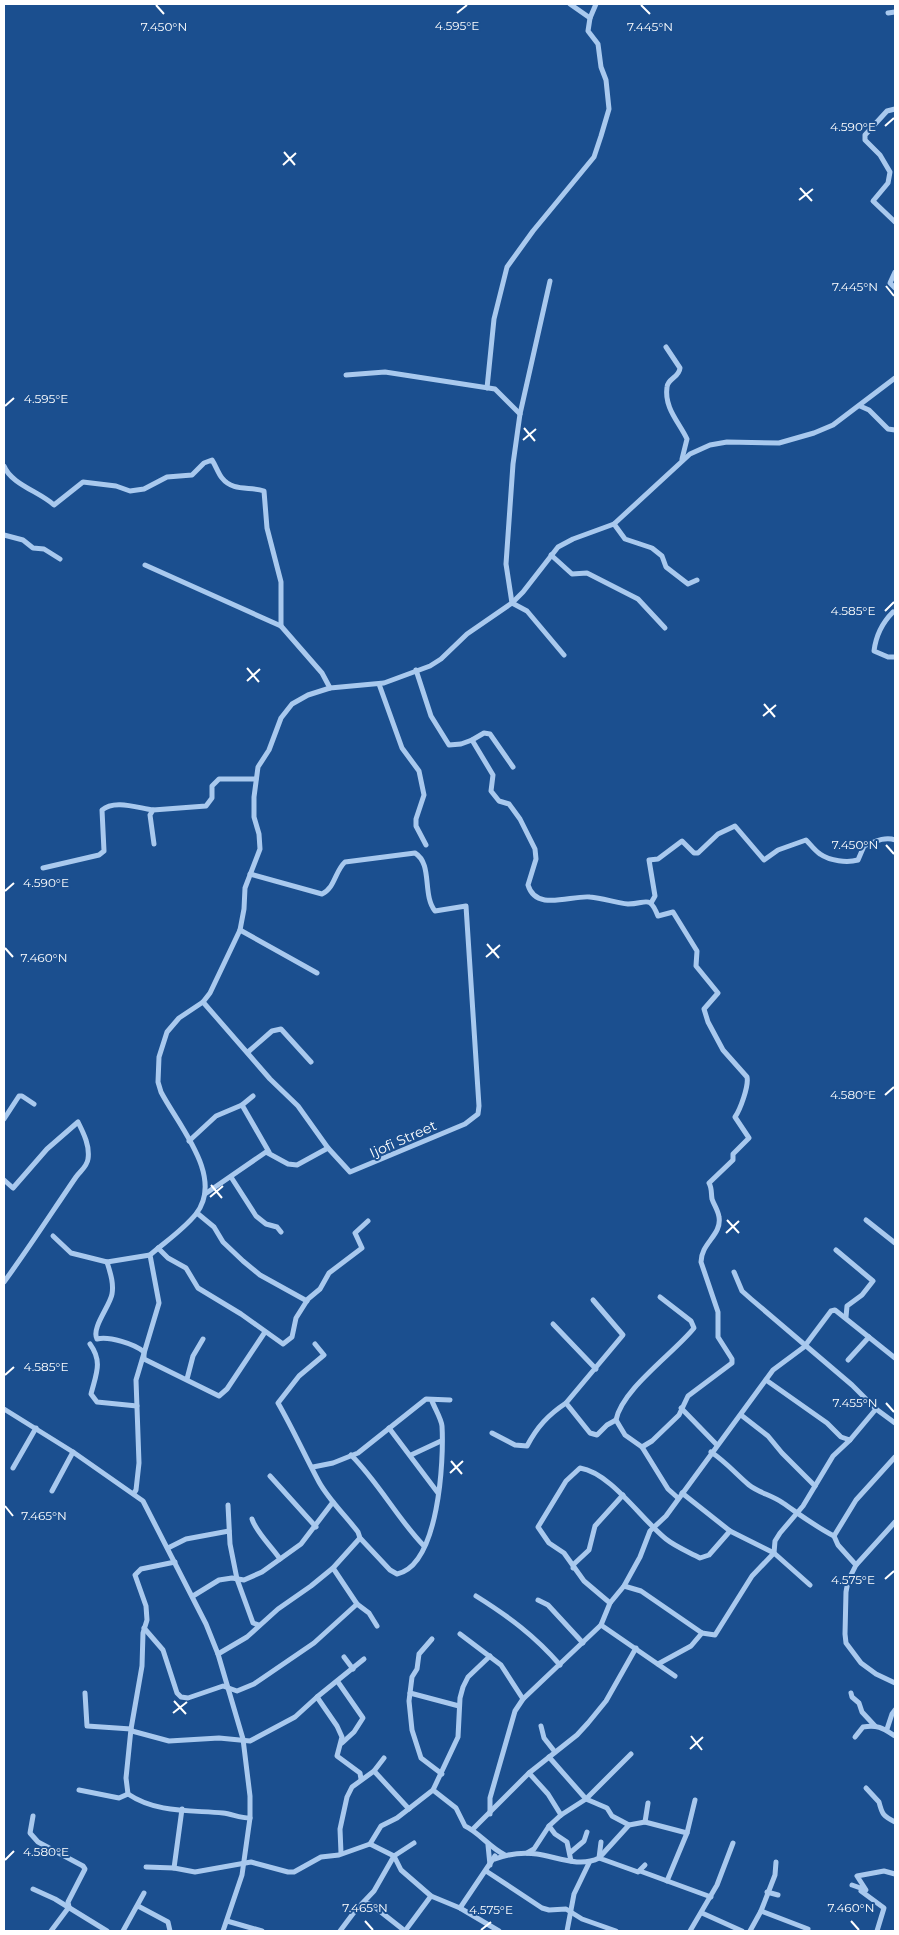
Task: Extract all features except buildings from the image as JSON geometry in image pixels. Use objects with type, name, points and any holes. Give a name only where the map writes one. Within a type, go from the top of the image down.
[{"type":"street","points":[[570,4],[590,18]]},
{"type":"street","points":[[487,388],[494,319],[507,267],[533,231],[594,157],[609,109],[606,80],[601,66],[598,44],[588,31],[590,18],[596,4]]},
{"type":"street","points":[[888,13],[895,12]]},
{"type":"street","points":[[895,109],[887,111],[865,135],[865,140],[880,155],[890,172],[888,183],[873,201],[895,222]]},
{"type":"street","points":[[895,272],[890,284],[895,288]]},
{"type":"street","points":[[512,603],[506,564],[513,464],[520,414],[550,281]]},
{"type":"street","points":[[666,347],[680,368],[678,375],[669,382],[667,387],[670,411],[687,439],[681,460]]},
{"type":"street","points":[[346,375],[385,372],[495,389],[520,414]]},
{"type":"street","points":[[53,1236],[71,1253],[107,1262],[150,1255],[197,1213],[205,1194],[206,1175],[161,1092],[158,1082],[159,1057],[166,1032],[172,1025],[202,1002],[216,983],[240,930],[245,888],[260,849],[259,834],[254,817],[258,767],[269,750],[285,712],[292,704],[308,695],[330,688],[379,684],[441,659],[467,634],[512,603],[558,548],[573,539],[614,524],[629,512],[681,460],[710,445],[727,442],[779,443],[794,440],[833,425],[895,378]]},
{"type":"street","points":[[860,406],[869,410],[888,429],[895,430]]},
{"type":"street","points":[[4,466],[7,474],[45,497],[54,505],[83,482],[116,486],[130,491],[144,490],[167,477],[192,474],[204,463],[212,460],[223,479],[231,485],[238,488],[255,488],[264,491],[267,528],[281,582],[281,626]]},
{"type":"street","points":[[614,524],[625,539],[652,548],[662,556],[666,567],[682,581],[688,584],[697,580]]},
{"type":"street","points":[[4,535],[22,540],[33,548],[44,549],[60,559]]},
{"type":"street","points":[[551,555],[572,574],[587,573],[638,599],[665,628]]},
{"type":"street","points":[[145,565],[281,626],[322,672],[330,688]]},
{"type":"street","points":[[512,603],[527,611],[564,655]]},
{"type":"street","points":[[895,611],[884,622],[876,639],[874,651],[888,657],[895,657]]},
{"type":"street","points":[[416,670],[431,716],[449,745],[461,744],[484,733],[490,734],[513,767]]},
{"type":"street","points":[[379,684],[402,748],[419,771],[424,795],[416,819],[416,826],[426,845]]},
{"type":"street","points":[[472,740],[493,775],[490,791],[499,801],[509,804],[531,838],[536,860],[528,885],[532,893],[540,899],[549,901],[588,896],[626,904],[647,901],[651,903],[658,916],[673,912],[697,951],[696,966],[718,993],[704,1009],[708,1022],[724,1050],[734,1060],[748,1082],[742,1096],[743,1106],[736,1117],[749,1138],[732,1154],[732,1160],[709,1183],[712,1199],[720,1218],[714,1236],[703,1248],[701,1255],[701,1262],[718,1312],[718,1337],[732,1359],[732,1363],[688,1396],[678,1415],[652,1441],[642,1447]]},
{"type":"street","points":[[43,868],[99,855],[104,851],[102,810],[105,807],[120,805],[153,810],[206,806],[212,798],[212,786],[219,779],[256,779]]},
{"type":"street","points":[[153,810],[150,815],[154,844]]},
{"type":"street","points":[[651,903],[655,896],[649,860],[663,856],[682,841],[694,853],[698,853],[718,834],[735,826],[764,860],[778,850],[806,840],[819,854],[843,862],[853,862],[858,860],[864,846],[881,840],[892,838],[895,840]]},
{"type":"street","name":"Ijofi Street","points":[[202,1002],[270,1079],[298,1106],[328,1148],[350,1172],[465,1124],[478,1114],[466,906],[435,911],[428,899],[424,865],[420,856],[415,853],[345,862],[332,885],[322,894],[250,874]]},
{"type":"street","points":[[240,930],[317,973]]},
{"type":"street","points":[[248,1052],[272,1031],[281,1029],[311,1062]]},
{"type":"street","points":[[4,1119],[19,1096],[34,1104]]},
{"type":"street","points":[[188,1141],[216,1116],[242,1105],[253,1096]]},
{"type":"street","points":[[242,1105],[269,1152],[288,1164],[297,1165],[328,1148]]},
{"type":"street","points":[[4,1180],[14,1188],[47,1149],[78,1122],[87,1140],[88,1158],[86,1166],[77,1175],[56,1210],[4,1282]]},
{"type":"street","points":[[205,1194],[269,1152]]},
{"type":"street","points":[[231,1177],[256,1216],[266,1224],[277,1227],[281,1232]]},
{"type":"street","points":[[197,1213],[214,1227],[223,1242],[243,1262],[307,1301]]},
{"type":"street","points":[[866,1220],[895,1243]]},
{"type":"street","points":[[158,1248],[168,1258],[186,1268],[198,1288],[241,1314],[284,1344],[292,1337],[296,1318],[307,1301],[320,1289],[329,1273],[344,1260],[354,1256],[362,1248],[355,1233],[368,1221]]},
{"type":"street","points":[[836,1250],[873,1281],[862,1295],[847,1306],[846,1317]]},
{"type":"street","points":[[134,1493],[139,1462],[136,1380],[160,1303],[150,1255]]},
{"type":"street","points":[[107,1262],[113,1287],[112,1296],[101,1317],[95,1336],[97,1339],[112,1338],[139,1348],[144,1352],[144,1359]]},
{"type":"street","points":[[734,1272],[742,1291],[804,1346],[852,1385],[876,1409],[895,1423]]},
{"type":"street","points":[[660,1297],[691,1321],[694,1328],[638,1384],[617,1411],[616,1420],[625,1435],[642,1447],[668,1489],[678,1498]]},
{"type":"street","points":[[492,1433],[515,1445],[527,1446],[537,1428],[553,1411],[566,1403],[622,1336],[593,1300]]},
{"type":"street","points":[[490,1814],[490,1798],[515,1711],[523,1699],[601,1625],[610,1604],[624,1586],[653,1528],[666,1516],[711,1452],[741,1415],[773,1370],[804,1346],[832,1311],[837,1310],[895,1358]]},
{"type":"street","points":[[553,1324],[596,1369]]},
{"type":"street","points":[[144,1359],[165,1371],[221,1396],[265,1332]]},
{"type":"street","points":[[848,1360],[869,1338]]},
{"type":"street","points":[[186,1379],[193,1356],[203,1339]]},
{"type":"street","points":[[90,1344],[98,1364],[98,1372],[91,1394],[97,1402],[137,1406]]},
{"type":"street","points":[[315,1344],[324,1355],[299,1376],[278,1403],[313,1467],[319,1482],[358,1532],[360,1538],[390,1570],[397,1574],[408,1568],[419,1555],[435,1520],[442,1464],[440,1441],[442,1425],[432,1401]]},
{"type":"street","points":[[766,1380],[827,1423],[841,1438],[850,1440]]},
{"type":"street","points":[[313,1467],[333,1463],[375,1442],[389,1428],[426,1399],[432,1401],[450,1400]]},
{"type":"street","points":[[566,1403],[590,1433],[597,1435],[616,1420]]},
{"type":"street","points":[[681,1408],[717,1445]]},
{"type":"street","points":[[4,1409],[73,1452],[134,1493],[143,1502],[193,1596],[218,1654],[243,1739],[250,1796],[250,1818],[244,1865],[223,1931]]},
{"type":"street","points":[[624,1586],[641,1591],[702,1633],[716,1635],[752,1576],[774,1553],[775,1541],[816,1486],[833,1456],[850,1440],[876,1409]]},
{"type":"street","points":[[741,1415],[768,1436],[782,1453],[816,1486]]},
{"type":"street","points":[[12,1468],[36,1428]]},
{"type":"street","points":[[389,1428],[411,1455],[438,1494]]},
{"type":"street","points":[[411,1455],[440,1441]]},
{"type":"street","points":[[52,1491],[73,1452]]},
{"type":"street","points":[[711,1452],[729,1464],[748,1484],[798,1512],[820,1530],[834,1536],[838,1545],[856,1566]]},
{"type":"street","points":[[351,1455],[390,1502],[406,1528],[424,1546]]},
{"type":"street","points":[[834,1536],[856,1500],[895,1458]]},
{"type":"street","points":[[610,1604],[584,1581],[564,1553],[549,1543],[538,1526],[566,1482],[580,1468],[592,1470],[623,1495],[653,1528],[668,1540],[700,1558],[709,1555],[730,1531]]},
{"type":"street","points":[[270,1476],[316,1527]]},
{"type":"street","points":[[682,1493],[730,1531],[774,1553],[810,1586]]},
{"type":"street","points":[[573,1568],[574,1564],[589,1550],[595,1526],[623,1495]]},
{"type":"street","points":[[193,1596],[219,1580],[232,1578],[244,1580],[280,1559],[302,1544],[333,1502]]},
{"type":"street","points":[[228,1505],[237,1580],[253,1623],[258,1625]]},
{"type":"street","points":[[252,1519],[255,1528],[262,1534],[280,1559]]},
{"type":"street","points":[[895,1522],[856,1566],[846,1592],[846,1643],[868,1670],[895,1683]]},
{"type":"street","points":[[168,1548],[186,1539],[230,1531]]},
{"type":"street","points":[[218,1654],[247,1637],[258,1625],[333,1568],[360,1538]]},
{"type":"street","points":[[175,1562],[142,1569],[136,1575],[146,1606],[147,1620],[144,1628],[142,1666],[126,1778],[128,1794],[140,1802],[157,1808],[182,1809],[250,1818]]},
{"type":"street","points":[[333,1568],[357,1604],[369,1613],[377,1626]]},
{"type":"street","points":[[476,1596],[526,1629],[560,1665]]},
{"type":"street","points":[[538,1600],[548,1605],[583,1643]]},
{"type":"street","points":[[144,1628],[163,1650],[177,1693],[181,1697],[188,1698],[223,1686],[237,1691],[254,1684],[314,1644],[357,1604]]},
{"type":"street","points":[[601,1625],[675,1676]]},
{"type":"street","points":[[658,1664],[691,1646],[702,1633]]},
{"type":"street","points":[[460,1634],[500,1665],[523,1699]]},
{"type":"street","points":[[432,1639],[419,1654],[417,1669],[412,1676],[410,1693],[412,1730],[421,1758],[442,1774]]},
{"type":"street","points":[[473,1829],[529,1773],[577,1735],[606,1701],[636,1648]]},
{"type":"street","points":[[146,1867],[174,1868],[194,1872],[244,1865],[251,1862],[294,1872],[321,1857],[370,1844],[381,1826],[409,1809],[433,1790],[458,1737],[460,1698],[468,1678],[490,1656]]},
{"type":"street","points":[[344,1657],[353,1669]]},
{"type":"street","points":[[85,1693],[86,1726],[132,1730],[169,1741],[243,1739],[250,1741],[270,1732],[294,1717],[364,1660]]},
{"type":"street","points":[[338,1682],[362,1718],[354,1732],[342,1744],[337,1756],[360,1773],[361,1779]]},
{"type":"street","points":[[410,1693],[459,1706]]},
{"type":"street","points":[[852,1693],[852,1697],[859,1703],[862,1712],[875,1726]]},
{"type":"street","points":[[317,1697],[337,1726],[342,1737],[342,1744]]},
{"type":"street","points":[[887,1729],[895,1710]]},
{"type":"street","points":[[855,1737],[860,1729],[871,1720]]},
{"type":"street","points":[[541,1726],[544,1738],[555,1752]]},
{"type":"street","points":[[866,1726],[887,1729],[895,1736]]},
{"type":"street","points":[[536,1851],[549,1826],[586,1799],[631,1754]]},
{"type":"street","points":[[549,1757],[586,1799],[607,1808],[612,1816],[629,1825]]},
{"type":"street","points":[[341,1853],[340,1829],[345,1805],[352,1787],[374,1770],[384,1758]]},
{"type":"street","points":[[374,1770],[409,1809]]},
{"type":"street","points":[[529,1773],[548,1794],[562,1815]]},
{"type":"street","points":[[866,1788],[879,1802],[880,1812],[895,1822]]},
{"type":"street","points":[[79,1790],[119,1798],[128,1794]]},
{"type":"street","points":[[433,1790],[456,1808],[465,1826],[473,1829],[488,1845],[505,1855]]},
{"type":"street","points":[[667,1881],[687,1833],[696,1800]]},
{"type":"street","points":[[645,1822],[648,1803]]},
{"type":"street","points":[[174,1868],[182,1809]]},
{"type":"street","points":[[33,1816],[30,1833],[38,1842],[83,1866],[85,1870],[68,1902],[69,1907],[51,1931]]},
{"type":"street","points":[[495,1858],[536,1851],[571,1861],[589,1863],[599,1858],[629,1825],[645,1822],[687,1833]]},
{"type":"street","points":[[549,1826],[555,1834],[567,1842],[571,1852],[571,1861]]},
{"type":"street","points":[[571,1852],[584,1841],[587,1832]]},
{"type":"street","points":[[599,1858],[601,1842]]},
{"type":"street","points":[[340,1931],[355,1911],[365,1903],[394,1856],[414,1843]]},
{"type":"street","points":[[690,1931],[711,1897],[733,1843]]},
{"type":"street","points":[[370,1844],[394,1856],[401,1870],[431,1896],[460,1908],[499,1931]]},
{"type":"street","points":[[488,1845],[490,1866]]},
{"type":"street","points":[[460,1908],[490,1866],[495,1858],[496,1851]]},
{"type":"street","points":[[599,1858],[711,1897]]},
{"type":"street","points":[[750,1931],[761,1912],[775,1875],[776,1862]]},
{"type":"street","points":[[567,1931],[574,1894],[589,1863]]},
{"type":"street","points":[[640,1871],[645,1865]]},
{"type":"street","points":[[486,1871],[542,1908],[566,1909],[582,1919],[616,1931]]},
{"type":"street","points":[[877,1931],[884,1908],[852,1885],[866,1890],[857,1876],[884,1871],[895,1874]]},
{"type":"street","points":[[34,1889],[69,1907],[104,1931]]},
{"type":"street","points":[[767,1892],[778,1895]]},
{"type":"street","points":[[123,1931],[144,1893]]},
{"type":"street","points":[[365,1903],[372,1905],[405,1931],[431,1896]]},
{"type":"street","points":[[138,1906],[168,1922],[170,1931]]},
{"type":"street","points":[[761,1912],[808,1929]]},
{"type":"street","points":[[702,1913],[742,1931]]},
{"type":"street","points":[[227,1921],[262,1931]]}]
